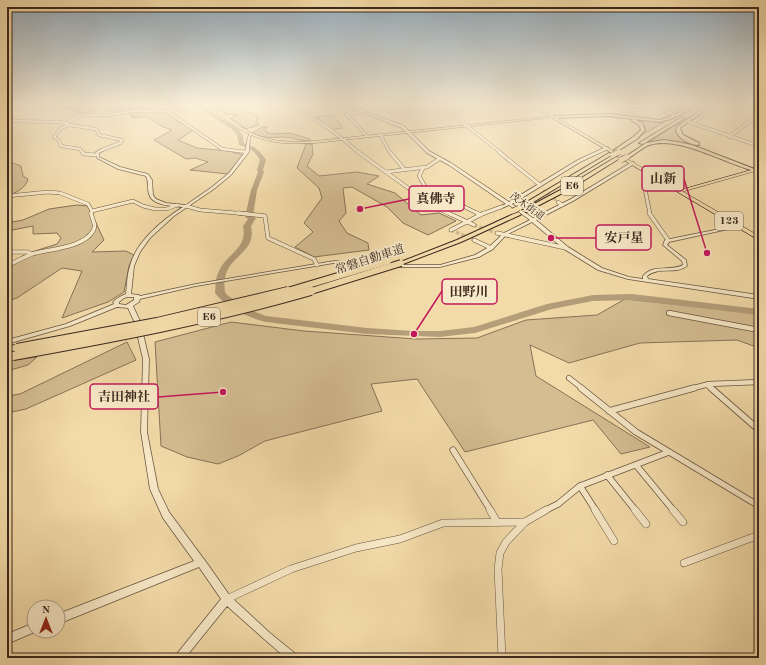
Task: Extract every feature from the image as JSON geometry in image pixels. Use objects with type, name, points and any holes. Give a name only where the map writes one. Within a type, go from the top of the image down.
[{"type":"highway","points":[[619,155],[639,135]]},
{"type":"highway","name":"常磐自動車道","points":[[520,210],[534,207],[570,187],[648,135]]},
{"type":"highway","name":"常磐自動車道","points":[[11,352],[95,341],[204,318],[285,298],[459,241],[520,210],[653,135]]},
{"type":"highway","points":[[681,135],[690,142],[727,155],[757,169]]},
{"type":"highway","points":[[619,155],[650,143],[671,142],[757,169]]},
{"type":"main road","points":[[251,135],[268,140],[286,142],[307,142],[373,135]]},
{"type":"main road","name":"123","points":[[585,135],[759,238]]},
{"type":"main road","points":[[680,191],[757,169]]},
{"type":"street","points":[[55,135],[54,136],[59,140],[61,146],[80,148],[84,154],[96,155],[119,168],[147,175],[150,180],[152,198],[165,204],[186,206],[200,210],[265,216],[267,228],[266,234],[268,238],[314,260],[317,265]]},
{"type":"street","points":[[96,155],[102,150],[120,143],[122,140],[99,135]]},
{"type":"street","points":[[201,135],[222,149],[248,148]]},
{"type":"street","points":[[128,295],[132,266],[138,252],[149,237],[162,224],[225,178],[248,148],[249,137],[251,135]]},
{"type":"street","points":[[336,135],[343,138],[361,155],[436,208],[474,225]]},
{"type":"street","points":[[381,135],[392,156],[404,169]]},
{"type":"street","name":"茂木街道","points":[[413,135],[428,152],[450,164],[533,220],[566,248],[589,263],[610,273],[759,297]]},
{"type":"street","points":[[479,135],[542,190]]},
{"type":"street","points":[[729,136],[759,146]]},
{"type":"street","points":[[451,230],[480,215],[509,204],[579,161],[607,148]]},
{"type":"street","points":[[386,172],[423,168],[430,166],[439,159]]},
{"type":"street","points":[[117,305],[116,302],[119,298],[128,295],[134,295],[138,298],[202,284],[334,262],[415,268],[440,266],[478,256],[491,248],[505,234],[620,173],[633,163]]},
{"type":"street","points":[[423,168],[419,176],[426,188],[480,215]]},
{"type":"street","points":[[652,175],[647,176],[645,189],[649,213],[668,240]]},
{"type":"street","points":[[7,196],[48,192],[60,193],[88,204],[95,222],[95,226],[88,235],[69,245],[31,254],[7,266]]},
{"type":"street","points":[[92,211],[133,201],[142,207],[148,208],[172,207],[177,205]]},
{"type":"street","points":[[558,202],[562,205]]},
{"type":"street","points":[[646,280],[646,276],[651,272],[681,268],[685,266],[684,261],[665,245],[668,240],[738,226]]},
{"type":"street","points":[[498,232],[566,248]]},
{"type":"street","points":[[474,240],[491,248]]},
{"type":"street","points":[[7,252],[28,252],[31,254]]},
{"type":"street","points":[[7,342],[68,325],[117,305],[124,307],[130,306],[136,303],[138,298]]},
{"type":"street","points":[[130,306],[137,321],[146,359],[144,432],[154,489],[166,515],[228,599],[267,636],[294,658]]},
{"type":"street","points":[[669,313],[759,330]]},
{"type":"street","points":[[569,378],[636,432],[759,506]]},
{"type":"street","points":[[609,411],[707,385],[759,382]]},
{"type":"street","points":[[707,385],[759,430]]},
{"type":"street","points":[[453,450],[497,522]]},
{"type":"street","points":[[502,658],[498,601],[500,553],[506,542],[525,522],[558,504],[580,486],[669,452]]},
{"type":"street","points":[[636,465],[683,522]]},
{"type":"street","points":[[607,475],[646,524]]},
{"type":"street","points":[[580,486],[614,541]]},
{"type":"street","points":[[179,658],[228,599],[291,568],[356,548],[400,539],[443,523],[525,522]]},
{"type":"street","points":[[684,563],[759,535]]},
{"type":"street","points":[[66,616],[201,562]]},
{"type":"street","points":[[7,639],[26,631]]},
{"type":"shaded area","points":[[163,135],[186,135],[178,140],[197,148],[228,151],[244,155],[228,174],[190,170],[208,162],[195,158],[186,159],[154,140]]},
{"type":"shaded area","points":[[257,135],[297,135],[310,139],[311,141],[287,137],[262,137]]},
{"type":"shaded area","points":[[660,135],[679,135],[691,143],[646,144]]},
{"type":"shaded area","points":[[306,144],[312,144],[313,154],[307,166],[319,176],[357,172],[379,176],[367,184],[395,193],[421,215],[439,213],[456,221],[428,235],[403,223],[387,207],[352,187],[343,188],[346,213],[339,221],[347,233],[368,243],[369,250],[314,257],[295,247],[313,232],[304,223],[322,198],[319,188],[297,168]]},
{"type":"shaded area","points":[[7,161],[21,166],[23,176],[28,179],[23,188],[7,197]]},
{"type":"shaded area","points":[[77,205],[88,206],[104,240],[92,252],[126,251],[134,255],[129,266],[124,292],[108,302],[62,318],[82,271],[62,268],[17,298],[7,301],[7,267],[30,256],[32,252],[57,244],[61,238],[57,233],[33,234],[33,226],[7,231],[7,223],[23,220],[49,209]]},
{"type":"shaded area","points":[[625,299],[759,313],[759,348],[737,340],[640,343],[569,363],[530,345],[536,376],[650,447],[621,454],[593,420],[465,452],[417,379],[371,384],[382,411],[265,441],[238,456],[218,464],[187,457],[161,446],[155,342],[231,322],[304,331],[416,339],[477,338],[526,320],[597,315]]},
{"type":"shaded area","points":[[127,342],[136,360],[26,409],[7,413],[7,396],[20,394]]},
{"type":"shaded area","points":[[37,357],[28,365],[7,371],[7,361]]},
{"type":"waterway","points":[[240,135],[241,144],[251,147],[259,153],[263,160],[260,170],[261,172],[254,190],[249,217],[252,218],[247,226],[249,234],[242,249],[226,265],[222,272],[220,293],[247,312],[257,317],[367,331],[440,334],[475,330],[550,306],[593,298],[632,297],[759,312]]},
{"type":"tunnel","points":[[543,190],[558,202]]},
{"type":"tunnel","points":[[474,225],[497,233]]},
{"type":"tunnel","points":[[451,230],[474,240]]},
{"type":"place","name":"真佛寺","points":[[360,209]]},
{"type":"place","name":"安戸星","points":[[551,238]]},
{"type":"place","name":"山新","points":[[707,253]]},
{"type":"place","name":"田野川","points":[[414,334]]},
{"type":"place","name":"吉田神社","points":[[223,392]]}]
